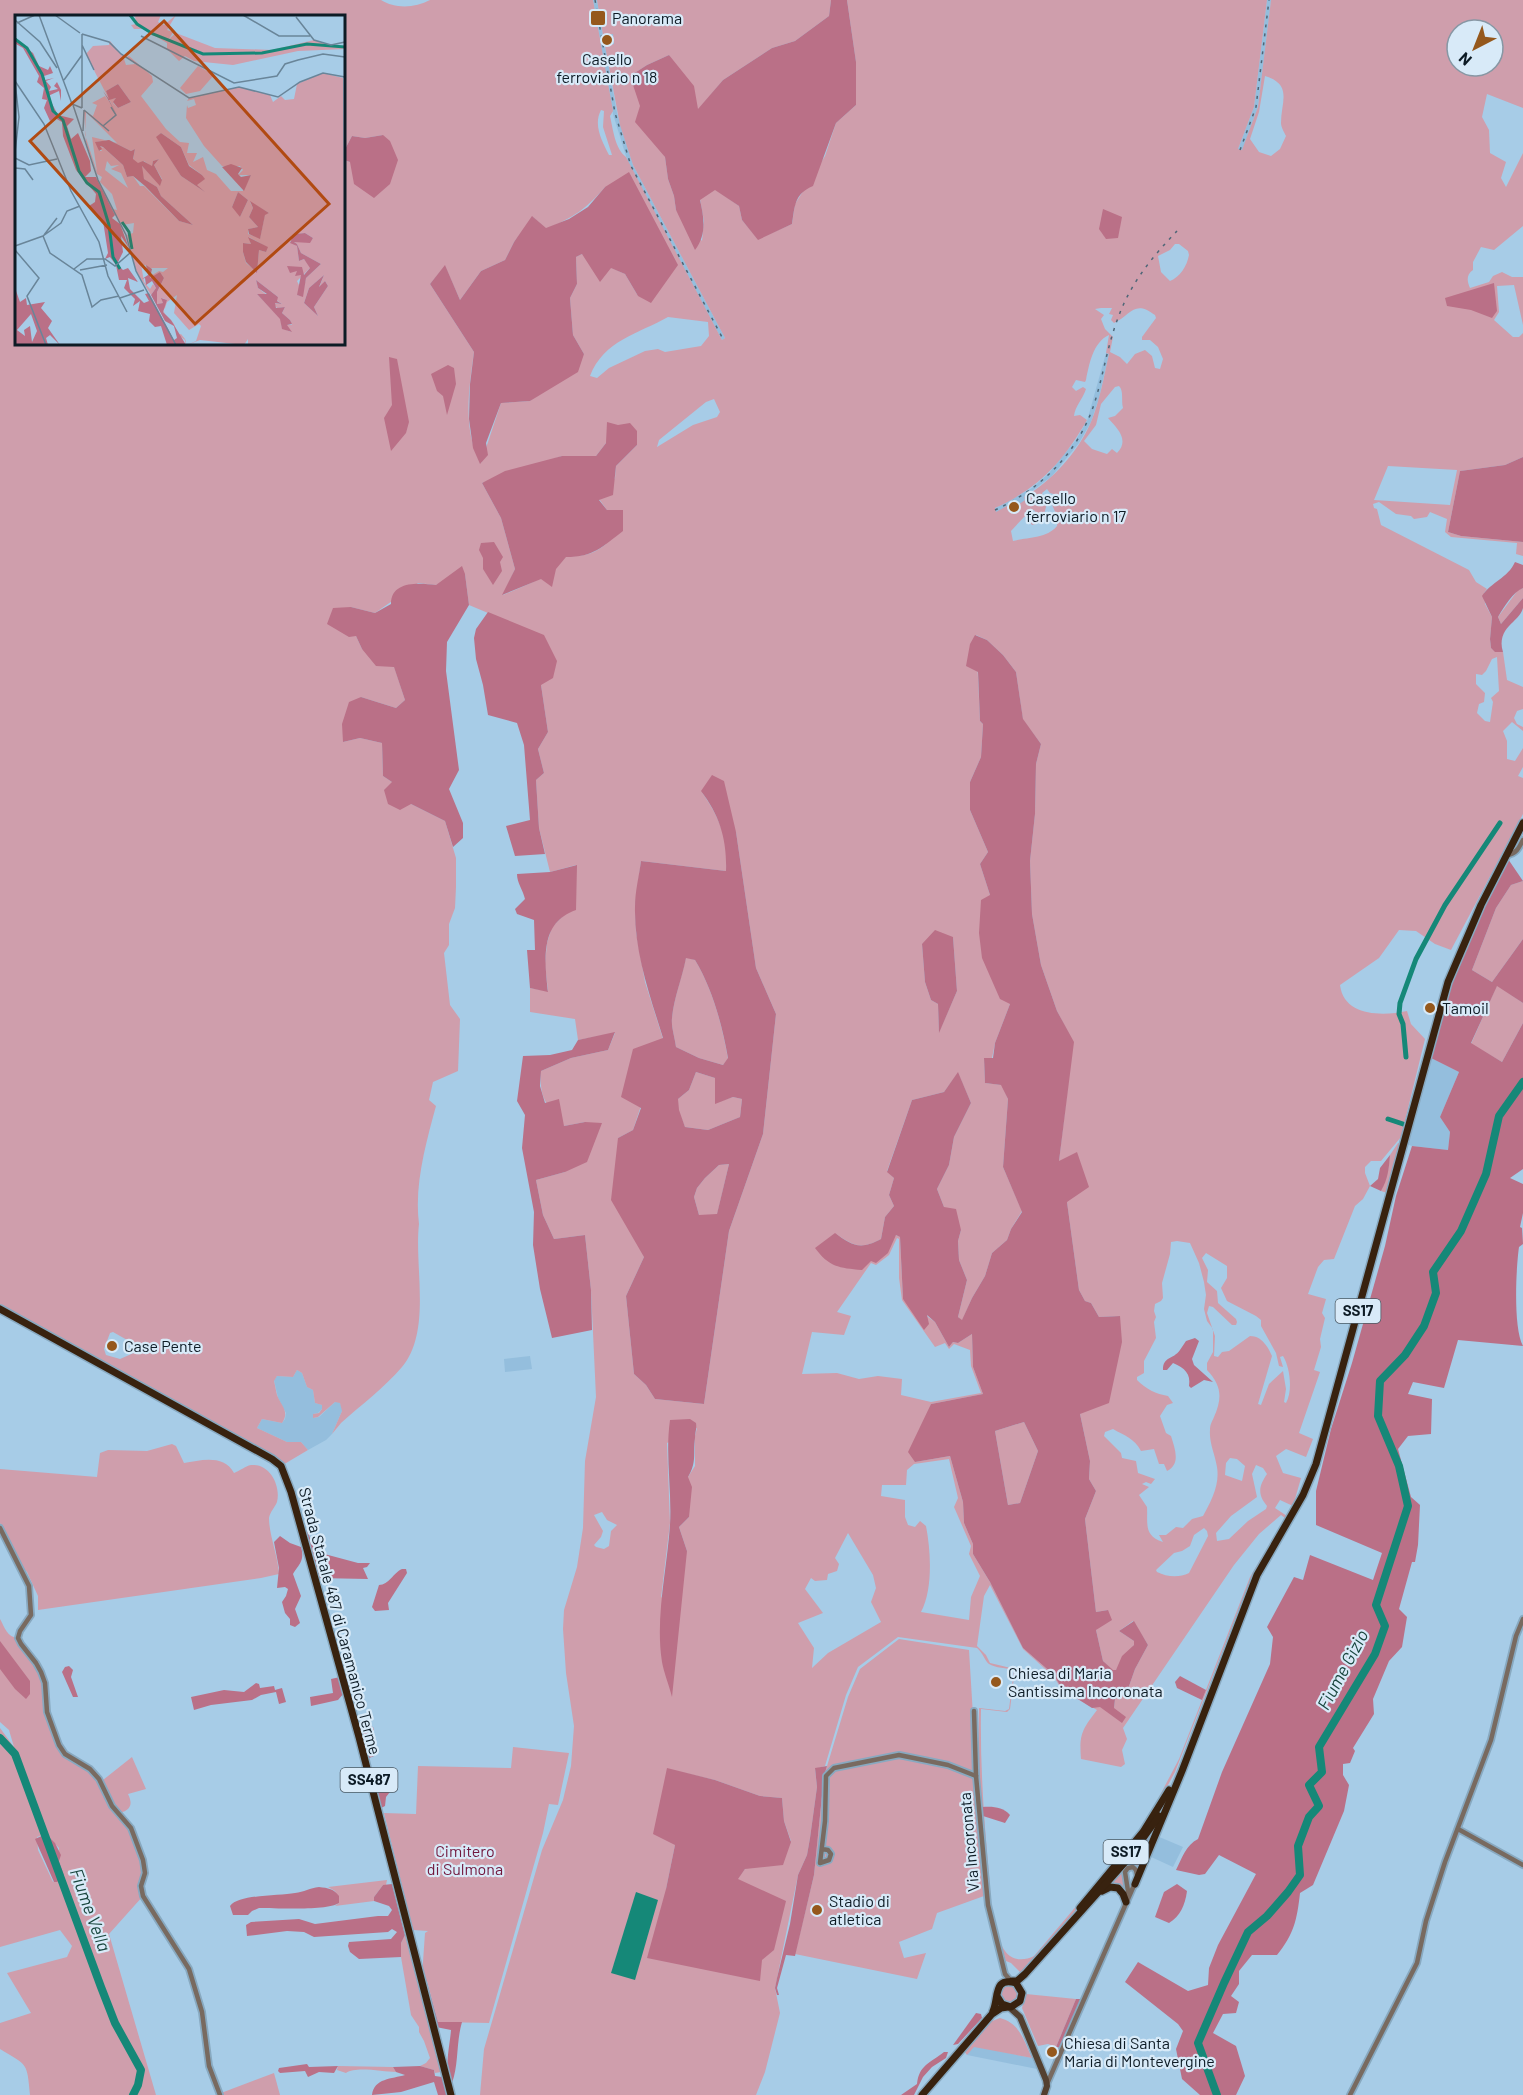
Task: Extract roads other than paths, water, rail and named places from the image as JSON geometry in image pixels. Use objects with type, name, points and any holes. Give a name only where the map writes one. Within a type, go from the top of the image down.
[{"type":"main road","name":"SS17","points":[[1056,1938],[1100,1892],[1141,1843],[1170,1798],[1257,1575],[1303,1495],[1316,1464],[1401,1141],[1448,982],[1481,904],[1523,823]]},
{"type":"main road","name":"Strada Statale 487 di Caramanico Terme","points":[[0,1309],[272,1459],[280,1467],[291,1492],[358,1737],[451,2095]]},
{"type":"main road","name":"SS17","points":[[1011,1981],[1017,1981],[1025,1974],[1143,1832],[1185,1759]]},
{"type":"main road","points":[[1135,1884],[1170,1798]]},
{"type":"main road","points":[[1100,1892],[1110,1887],[1118,1888],[1124,1894],[1125,1904]]},
{"type":"main road","name":"SS17","points":[[1021,1989],[1025,1974]]},
{"type":"main road","points":[[992,2014],[997,1990],[1001,1984],[1011,1981],[1018,1985],[1021,1989],[1020,2017],[1047,2084],[1044,2095]]},
{"type":"main road","points":[[997,1996],[1000,2003],[1020,2017]]},
{"type":"main road","points":[[922,2095],[992,2014],[1001,2008],[1016,2005],[1021,2000]]},
{"type":"street","points":[[1507,855],[1516,851],[1523,840]]},
{"type":"street","points":[[0,1528],[29,1586],[31,1615],[18,1638],[41,1672],[45,1683],[47,1713],[59,1745],[65,1754],[90,1769],[99,1779],[112,1806],[131,1828],[144,1860],[145,1873],[141,1886],[143,1896],[189,1969],[202,2012],[209,2066],[220,2095]]},
{"type":"street","points":[[1350,2095],[1417,1963],[1426,1921],[1491,1740],[1514,1644],[1523,1619]]},
{"type":"street","name":"Via Incoronata","points":[[974,1711],[976,1776],[989,1911],[1006,1976],[1011,1981]]},
{"type":"street","points":[[822,1849],[826,1776],[834,1768],[899,1755],[948,1765],[976,1776]]},
{"type":"street","points":[[1458,1829],[1523,1865]]},
{"type":"street","points":[[1047,2084],[1135,1884],[1136,1871],[1134,1868],[1129,1868],[1124,1873],[1128,1891],[1125,1904]]},
{"type":"street","name":"Via Incoronata","points":[[1001,1984],[1004,1968]]},
{"type":"street","points":[[1043,2073],[1051,2073],[1055,2070]]},
{"type":"waterway","points":[[1406,1057],[1403,1024],[1399,1014],[1400,1003],[1416,959],[1445,905],[1500,823]]},
{"type":"waterway","name":"Fiume Gizio","points":[[1217,2095],[1198,2043],[1248,1932],[1267,1916],[1300,1875],[1298,1846],[1309,1817],[1319,1806],[1309,1785],[1322,1772],[1319,1747],[1375,1654],[1385,1626],[1376,1605],[1408,1506],[1399,1466],[1378,1416],[1380,1381],[1405,1355],[1424,1326],[1436,1293],[1433,1272],[1461,1231],[1486,1174],[1499,1116],[1523,1082]]},
{"type":"waterway","points":[[1388,1119],[1403,1124]]},
{"type":"waterway","name":"Fiume Vella","points":[[0,1738],[15,1754],[115,2023],[141,2070],[133,2095]]},
{"type":"railway","points":[[595,0],[615,113],[631,166],[723,339]]},
{"type":"railway","points":[[1240,150],[1256,107],[1269,0]]},
{"type":"railway","points":[[995,510],[1029,491],[1044,479],[1058,465],[1081,434],[1096,398],[1111,338],[1123,306],[1143,272],[1177,231]]},
{"type":"place","name":"Panorama","points":[[598,18]]},
{"type":"place","name":"Casello ferroviario n 18","points":[[607,40]]},
{"type":"place","name":"Casello ferroviario n 17","points":[[1014,507]]},
{"type":"place","name":"Tamoil","points":[[1430,1008]]},
{"type":"place","name":"Case Pente","points":[[112,1346]]},
{"type":"place","name":"Chiesa di Maria Santissima Incoronata","points":[[996,1682]]},
{"type":"place","name":"Stadio di atletica","points":[[817,1910]]},
{"type":"place","name":"Chiesa di Santa Maria di Montevergine","points":[[1052,2052]]},
{"type":"park label","name":"Cimitero di Sulmona","points":[[465,1860]]}]
